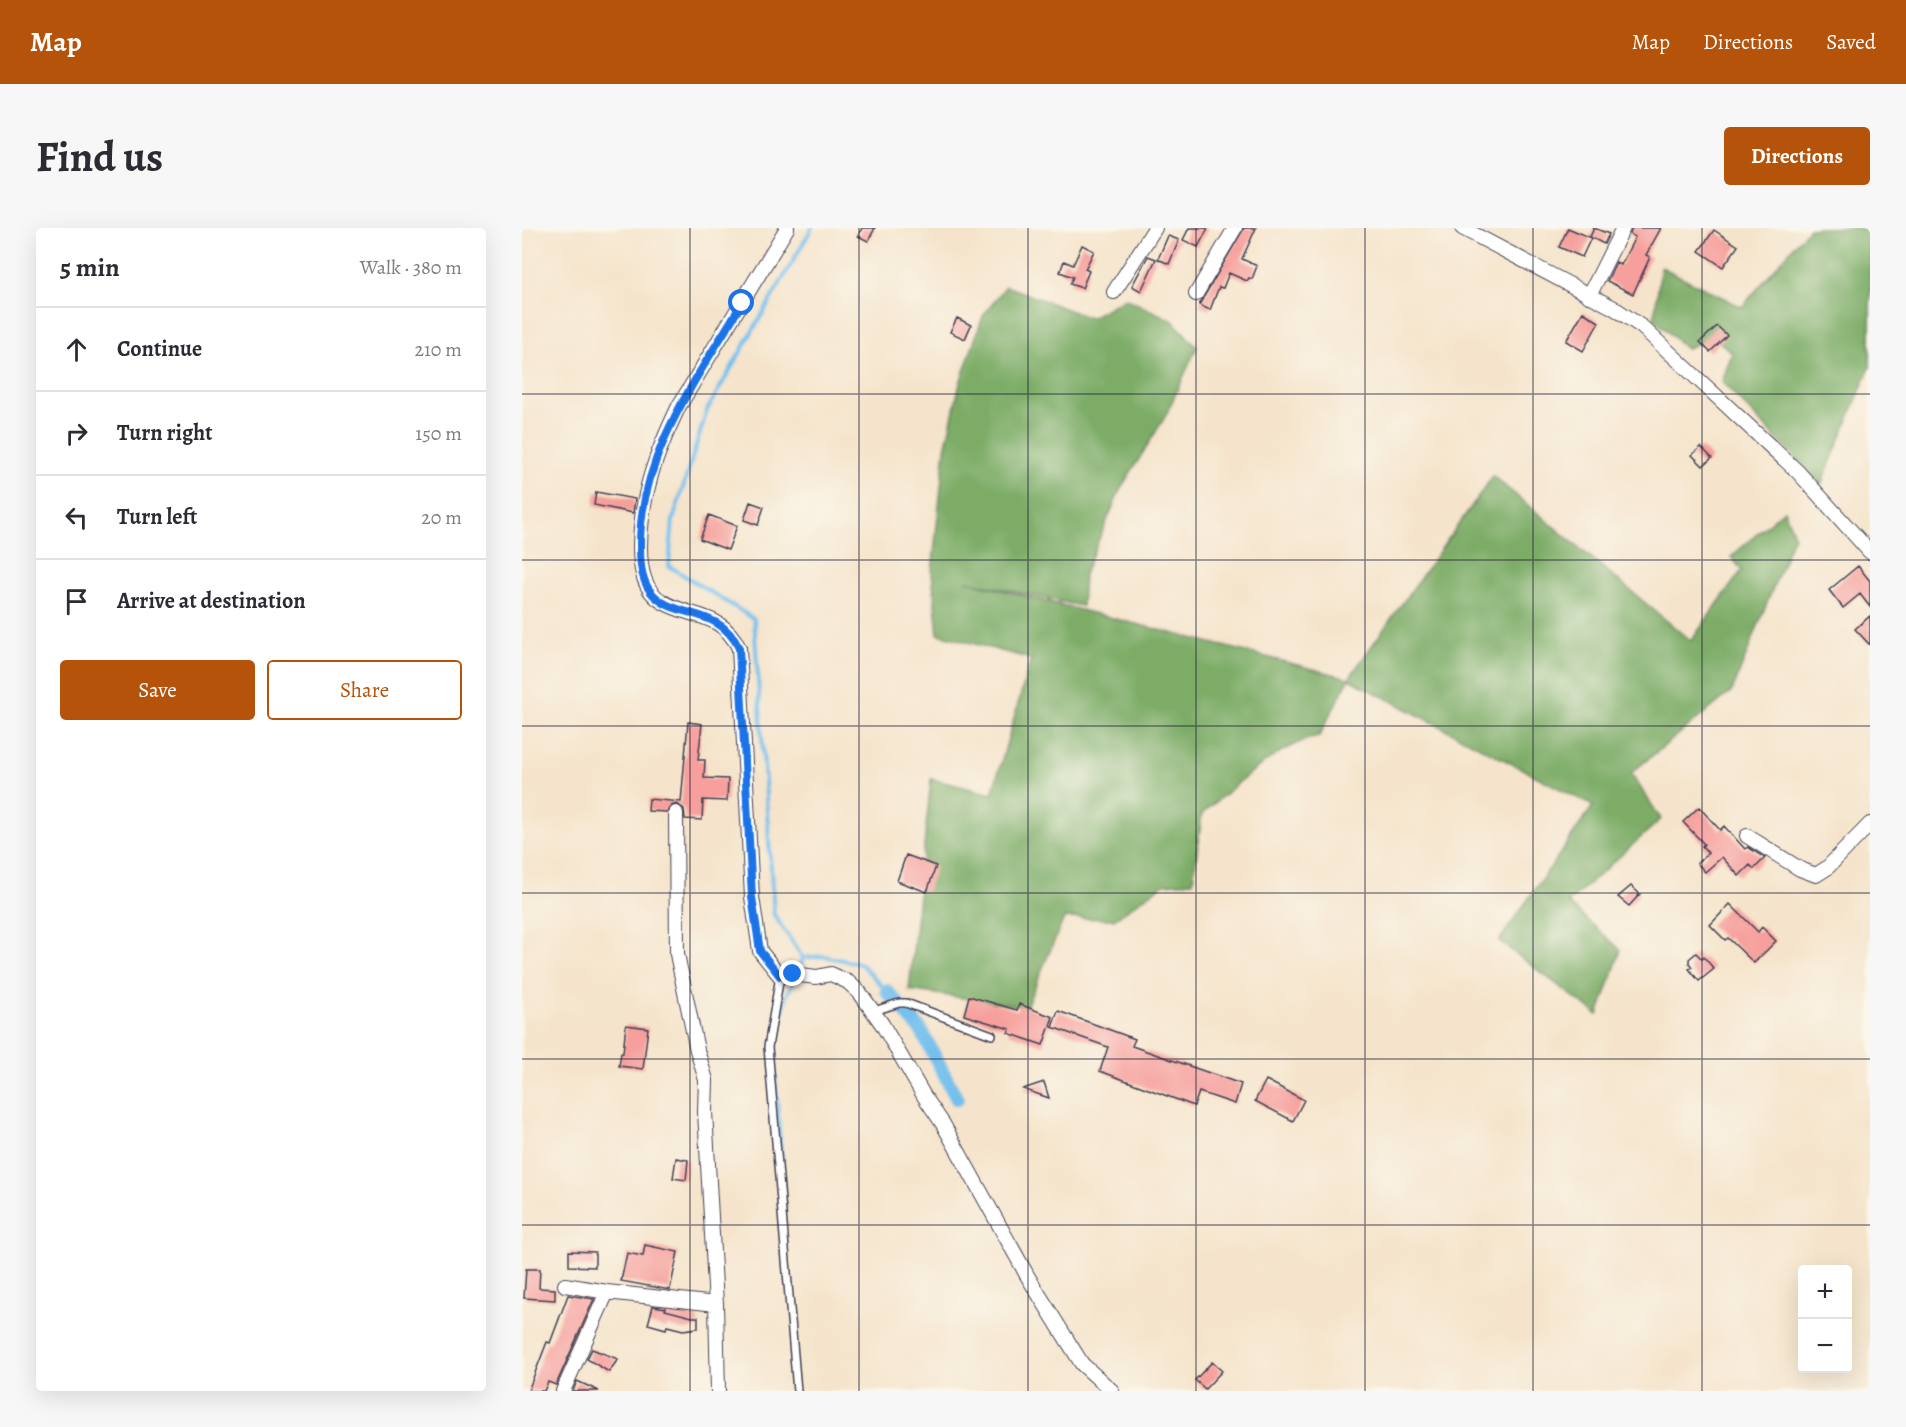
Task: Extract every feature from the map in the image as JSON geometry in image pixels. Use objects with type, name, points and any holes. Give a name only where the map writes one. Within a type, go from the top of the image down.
[{"type":"street","points":[[787,228],[680,406],[664,437],[644,497],[640,523],[639,566],[649,590],[662,602],[677,609],[701,615],[723,627],[733,636],[739,648],[752,897],[760,951],[787,975],[831,974],[848,982],[876,1010],[943,1124],[1028,1277],[1082,1364],[1112,1391]]},
{"type":"street","points":[[1114,292],[1155,228]]},
{"type":"street","points":[[1196,294],[1235,228]]},
{"type":"street","points":[[1462,228],[1624,314],[1642,327],[1798,472],[1870,552]]},
{"type":"street","points":[[1589,296],[1623,228]]},
{"type":"street","points":[[676,813],[677,954],[694,1040],[706,1080],[705,1112],[716,1304],[718,1391]]},
{"type":"street","points":[[1747,836],[1800,869],[1816,875],[1827,868],[1870,824]]},
{"type":"street","points":[[565,1284],[607,1292],[716,1304]]},
{"type":"street","points":[[563,1391],[607,1292]]},
{"type":"lane","points":[[787,975],[768,1047],[796,1391]]},
{"type":"lane","points":[[876,1010],[906,1003],[992,1035]]},
{"type":"green space","points":[[1809,228],[1870,228],[1870,367],[1821,485],[1722,382],[1732,353],[1713,336],[1686,349],[1654,319],[1661,267],[1742,307]]},
{"type":"green space","points":[[1006,286],[1090,318],[1125,298],[1172,320],[1197,347],[1165,417],[1121,488],[1084,574],[1082,606],[966,581],[1349,678],[1493,476],[1691,641],[1742,570],[1731,557],[1784,510],[1794,535],[1732,691],[1631,773],[1661,819],[1568,903],[1621,950],[1598,1015],[1499,941],[1593,806],[1349,679],[1319,736],[1287,748],[1256,768],[1202,814],[1193,882],[1164,884],[1114,919],[1064,918],[1026,1007],[909,990],[931,779],[992,794],[1031,659],[938,634],[932,572],[945,449],[960,383],[983,316]]},
{"type":"building","points":[[862,228],[875,228],[868,241],[858,236]]},
{"type":"building","points":[[1189,228],[1208,228],[1198,247],[1183,240]]},
{"type":"building","points":[[1244,228],[1256,228],[1242,259],[1257,266],[1252,279],[1249,278],[1247,281],[1229,273],[1223,288],[1219,287],[1210,310],[1199,305]]},
{"type":"building","points":[[1568,228],[1591,238],[1582,257],[1559,247]]},
{"type":"building","points":[[1594,228],[1609,234],[1604,244],[1590,237]]},
{"type":"building","points":[[1632,228],[1661,228],[1646,255],[1650,257],[1633,294],[1607,281],[1616,262],[1621,265],[1635,237],[1630,234]]},
{"type":"building","points":[[1714,230],[1738,246],[1723,267],[1699,251]]},
{"type":"building","points":[[1168,236],[1179,240],[1169,264],[1158,259]]},
{"type":"building","points":[[1082,245],[1094,251],[1085,269],[1089,271],[1082,288],[1070,284],[1073,277],[1060,272],[1064,261],[1073,265]]},
{"type":"building","points":[[1148,256],[1156,259],[1141,291],[1132,286]]},
{"type":"building","points":[[1583,312],[1599,322],[1583,351],[1566,341]]},
{"type":"building","points":[[957,318],[971,325],[965,339],[950,332]]},
{"type":"building","points":[[1717,326],[1727,335],[1710,352],[1700,342]]},
{"type":"building","points":[[1701,447],[1712,458],[1703,466],[1692,455]]},
{"type":"building","points":[[596,492],[635,499],[633,513],[594,505]]},
{"type":"building","points":[[750,502],[764,507],[758,525],[744,520]]},
{"type":"building","points":[[709,515],[737,526],[728,550],[700,539]]},
{"type":"building","points":[[1858,566],[1870,581],[1870,607],[1860,594],[1843,608],[1829,590]]},
{"type":"building","points":[[1870,616],[1870,645],[1855,629]]},
{"type":"building","points":[[688,722],[702,724],[698,760],[705,760],[704,778],[728,779],[727,801],[703,800],[702,820],[685,819],[684,809],[677,804],[671,806],[667,812],[648,811],[649,799],[681,802]]},
{"type":"building","points":[[1699,807],[1720,830],[1724,826],[1745,849],[1748,847],[1765,858],[1754,869],[1750,865],[1739,876],[1722,857],[1705,872],[1697,863],[1708,853],[1702,846],[1704,844],[1683,822]]},
{"type":"building","points":[[906,855],[936,866],[927,892],[897,881]]},
{"type":"building","points":[[1631,886],[1640,894],[1629,906],[1618,897]]},
{"type":"building","points":[[1730,904],[1758,932],[1762,927],[1776,941],[1754,963],[1728,938],[1725,940],[1710,925]]},
{"type":"building","points":[[1696,953],[1702,959],[1704,957],[1714,969],[1699,981],[1689,969],[1692,967],[1689,959]]},
{"type":"building","points":[[969,996],[1017,1010],[1019,1004],[1053,1017],[1043,1045],[1008,1033],[1010,1029],[964,1015]]},
{"type":"building","points":[[1058,1011],[1135,1039],[1132,1046],[1241,1084],[1235,1104],[1199,1092],[1194,1106],[1100,1071],[1108,1047],[1052,1027]]},
{"type":"building","points":[[626,1025],[648,1028],[643,1069],[619,1066]]},
{"type":"building","points":[[1266,1080],[1304,1100],[1293,1121],[1255,1101]]},
{"type":"building","points":[[1044,1082],[1049,1098],[1023,1089]]},
{"type":"building","points":[[676,1158],[688,1160],[686,1180],[673,1178]]},
{"type":"building","points":[[645,1245],[678,1252],[670,1290],[621,1281],[627,1253],[643,1256]]},
{"type":"building","points":[[569,1251],[595,1252],[595,1267],[569,1266]]},
{"type":"building","points":[[526,1269],[540,1269],[539,1288],[555,1289],[555,1300],[524,1298]]},
{"type":"building","points":[[568,1295],[594,1299],[556,1385],[548,1382],[544,1391],[528,1391],[547,1342],[550,1343]]},
{"type":"building","points":[[653,1306],[698,1317],[698,1328],[683,1330],[667,1326],[666,1329],[648,1324]]},
{"type":"building","points":[[592,1349],[618,1359],[609,1372],[587,1359]]},
{"type":"building","points":[[1212,1362],[1222,1371],[1205,1389],[1195,1380]]},
{"type":"building","points":[[577,1381],[599,1391],[573,1391]]},
{"type":"waterway","points":[[812,228],[707,410],[673,520],[669,566],[754,619],[774,915],[803,958],[824,956],[861,964],[887,991]]},
{"type":"waterway","points":[[785,1208],[773,1051],[787,994],[799,972],[803,958]]},
{"type":"waterway","points":[[887,991],[921,1030],[957,1099]]},
{"type":"route","points":[[742,303],[664,437],[644,497],[640,523],[639,566],[649,590],[662,602],[677,609],[701,615],[723,627],[733,636],[739,648],[752,897],[760,951],[780,976],[793,974]]}]
